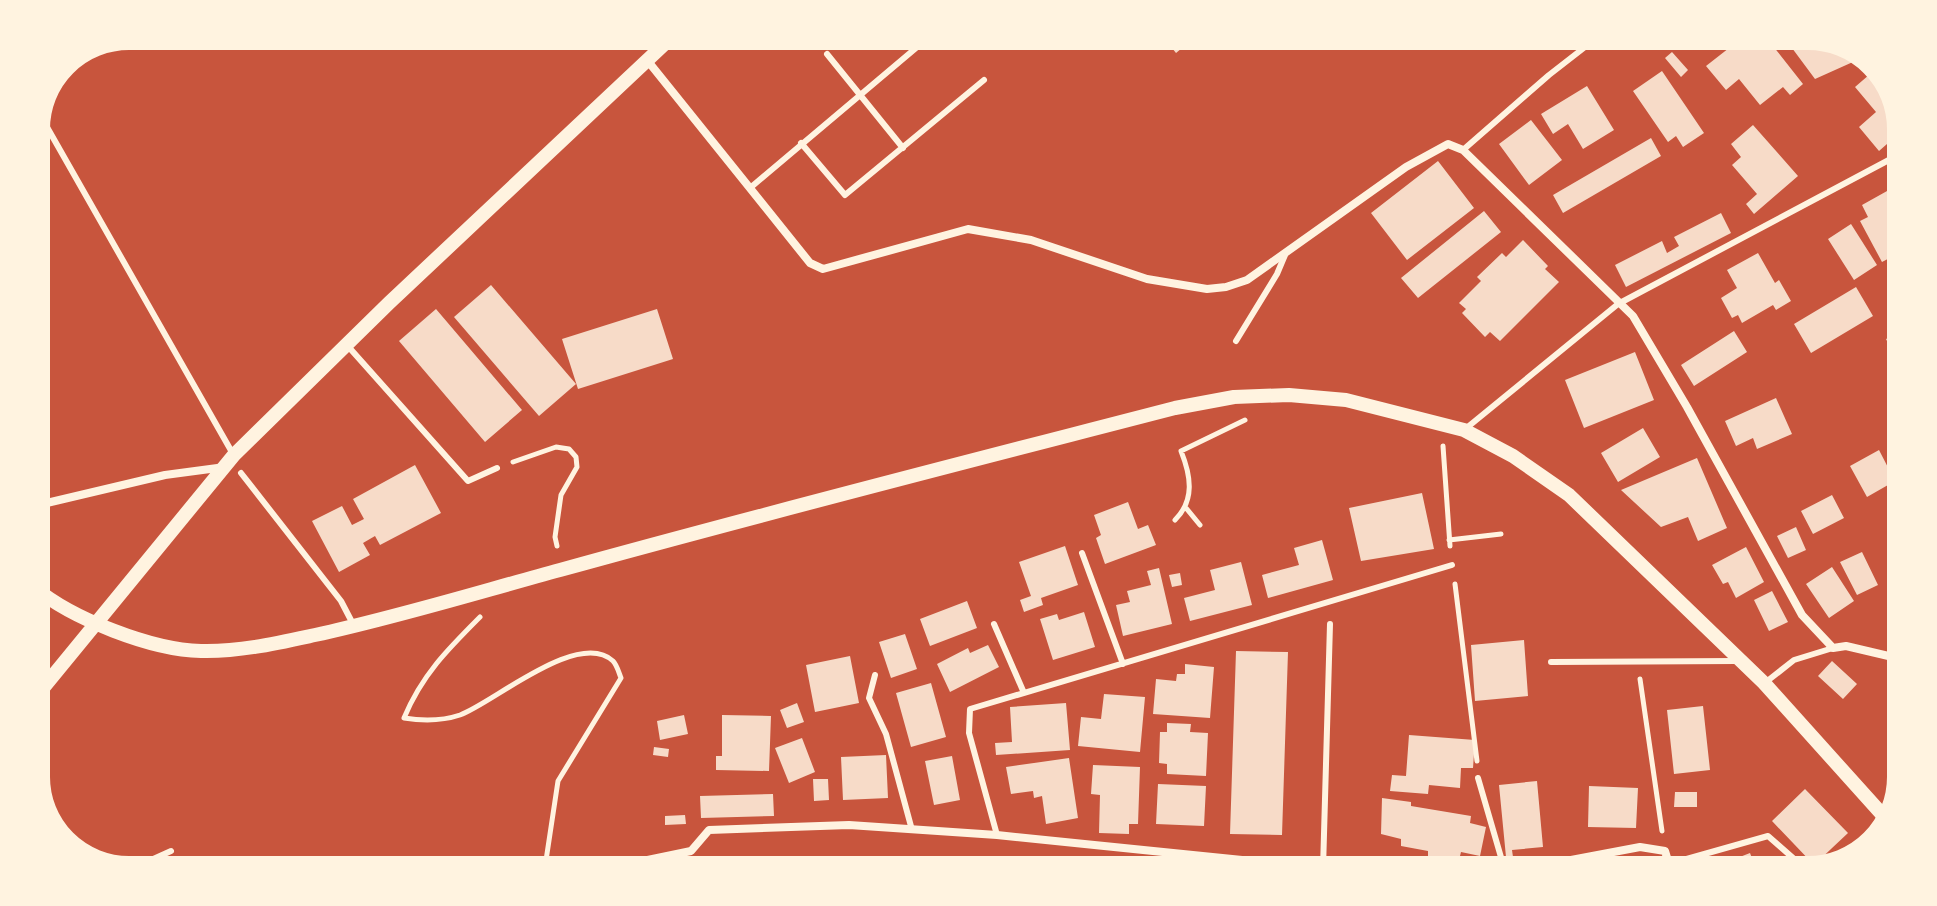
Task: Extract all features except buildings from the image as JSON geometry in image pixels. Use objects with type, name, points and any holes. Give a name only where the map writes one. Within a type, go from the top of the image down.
[{"type":"street","points":[[48,682],[229,461],[346,344],[660,48]]},
{"type":"street","points":[[647,60],[810,263],[823,269],[968,229],[1031,240],[1147,279],[1207,289],[1226,287],[1247,280],[1406,167],[1448,144],[1463,150],[1633,316],[1802,615],[1833,648],[1846,646],[1889,655]]},
{"type":"street","points":[[48,599],[97,623],[165,648],[203,652],[267,645],[354,626],[776,510],[1175,408],[1234,397],[1289,395],[1346,400],[1464,430],[1513,456],[1569,495],[1764,683],[1880,812]]},
{"type":"street","points":[[48,503],[229,461]]},
{"type":"street","points":[[657,858],[691,851],[709,830],[849,825],[997,835],[1218,858]]},
{"type":"street","points":[[1582,858],[1640,847],[1665,851],[1667,858]]},
{"type":"lane","points":[[750,188],[916,48]]},
{"type":"lane","points":[[1463,150],[1584,48]]},
{"type":"lane","points":[[827,54],[903,148]]},
{"type":"lane","points":[[801,143],[845,195],[984,80]]},
{"type":"lane","points":[[48,129],[229,461]]},
{"type":"lane","points":[[1464,430],[1618,304],[1889,160]]},
{"type":"lane","points":[[1236,341],[1277,274],[1286,252]]},
{"type":"lane","points":[[346,344],[468,481],[497,468]]},
{"type":"lane","points":[[241,473],[341,601],[354,626]]},
{"type":"lane","points":[[1082,553],[1123,664]]},
{"type":"lane","points":[[997,835],[969,733],[970,709],[1452,565]]},
{"type":"lane","points":[[994,624],[1024,693]]},
{"type":"lane","points":[[1323,858],[1330,624]]},
{"type":"lane","points":[[1764,683],[1794,660],[1833,648]]},
{"type":"lane","points":[[1551,662],[1740,661]]},
{"type":"lane","points":[[875,675],[869,698],[886,734],[912,830]]},
{"type":"lane","points":[[1478,778],[1501,858]]},
{"type":"lane","points":[[1701,858],[1768,836],[1793,858]]},
{"type":"lane","points":[[156,858],[171,851]]},
{"type":"path","points":[[1175,520],[1186,508],[1190,487],[1189,470],[1181,451],[1249,418]]},
{"type":"path","points":[[1443,446],[1449,540],[1477,745],[1478,778]]},
{"type":"path","points":[[497,468],[556,447],[569,449],[576,457],[577,467],[561,495],[555,537],[557,546]]},
{"type":"path","points":[[1186,508],[1200,525]]},
{"type":"path","points":[[1449,540],[1501,534]]},
{"type":"path","points":[[480,617],[436,661],[415,690],[404,718],[424,721],[460,715],[545,666],[581,654],[601,655],[614,662],[621,678],[558,781],[546,858]]},
{"type":"path","points":[[1637,662],[1665,851]]}]
